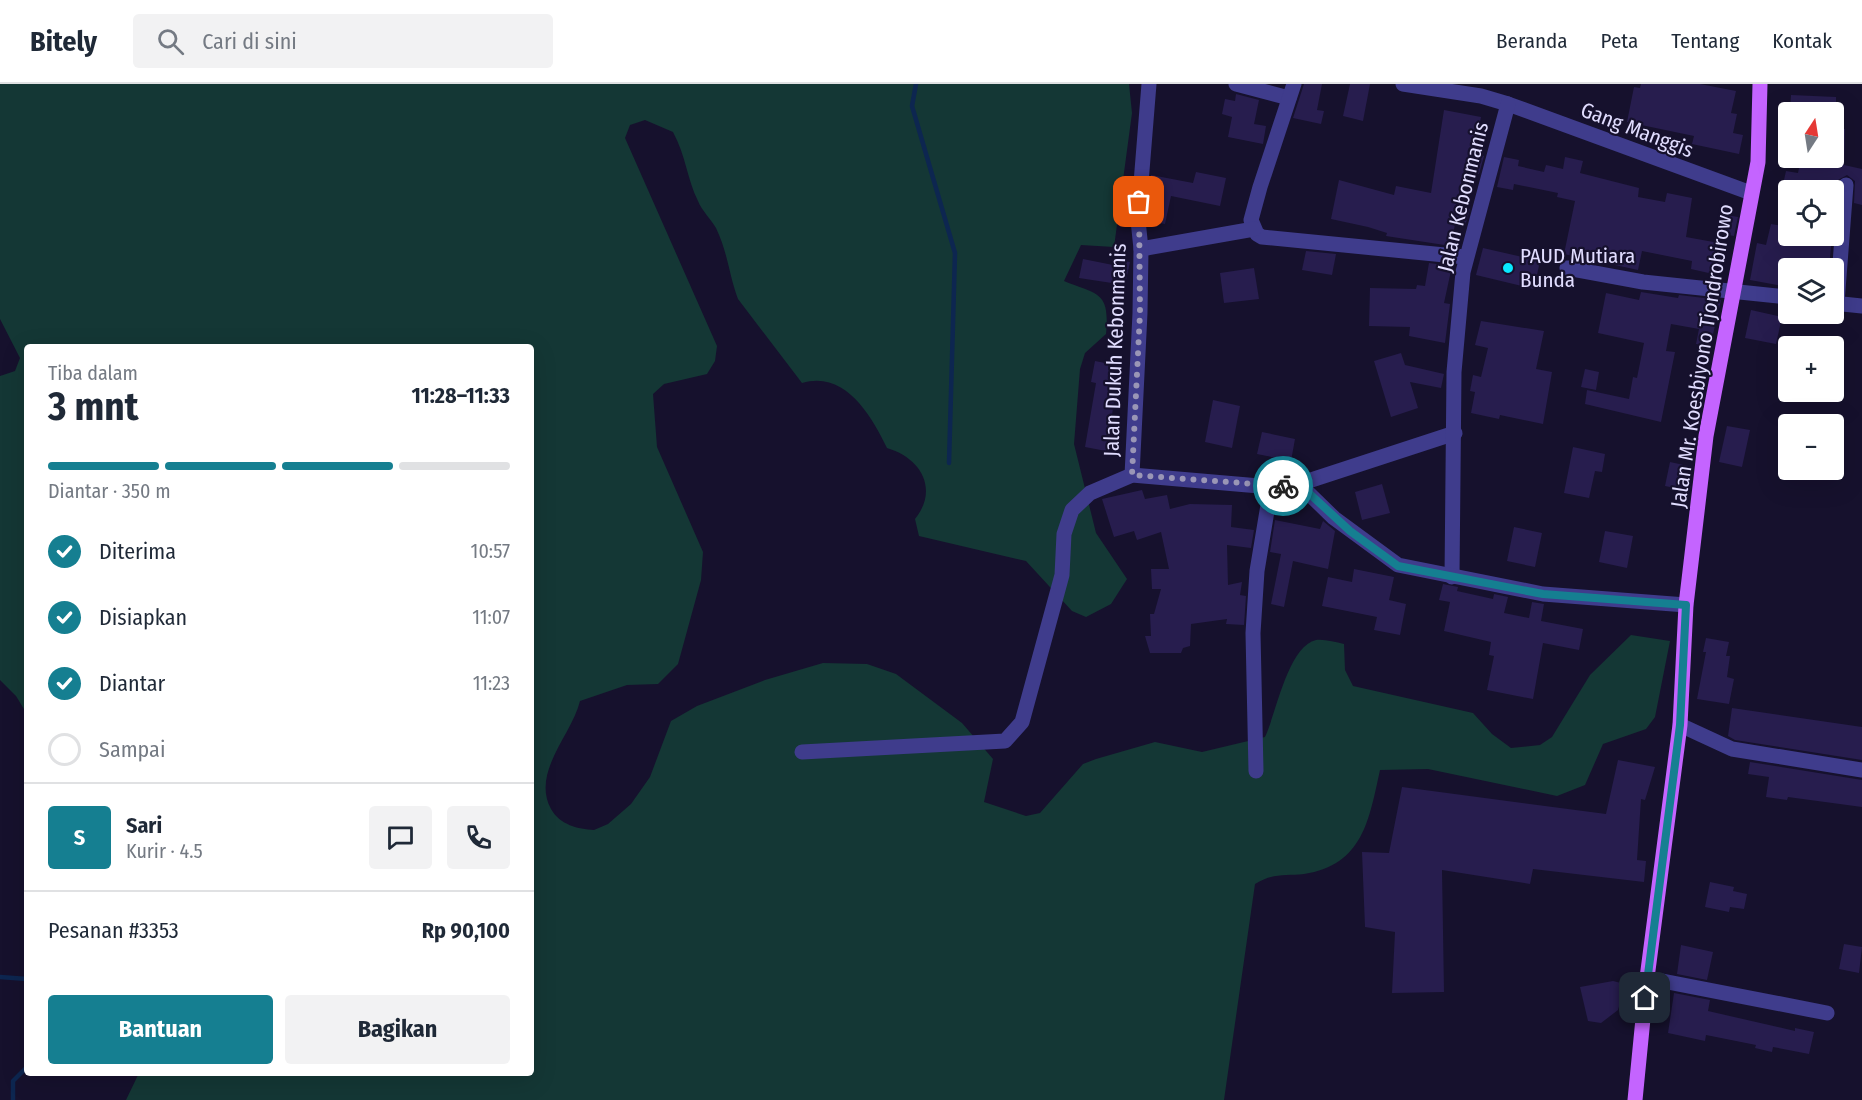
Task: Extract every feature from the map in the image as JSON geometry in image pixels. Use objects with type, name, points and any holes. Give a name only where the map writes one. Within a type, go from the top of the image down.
[{"type":"main road","name":"Jalan Mr. Koesbiyono Tjondrobirowo","points":[[1635,1100],[1647,978],[1680,725],[1686,605],[1706,436],[1750,193],[1758,162],[1760,84]]},
{"type":"street","name":"Jalan Dukuh Kebonmanis","points":[[1132,475],[1141,249],[1138,219],[1149,84]]},
{"type":"street","points":[[1236,84],[1292,91],[1251,220],[1254,229],[1262,237],[1465,257]]},
{"type":"street","name":"Gang Manggis","points":[[1403,84],[1479,90],[1508,104],[1750,193]]},
{"type":"street","name":"Jalan Kebonmanis","points":[[1455,433],[1454,372],[1465,257],[1483,207],[1508,104]]},
{"type":"street","points":[[1839,258],[1846,185]]},
{"type":"street","points":[[1141,249],[1254,229]]},
{"type":"street","points":[[1567,268],[1643,282],[1778,296]]},
{"type":"street","points":[[1844,304],[1862,306]]},
{"type":"street","name":"Jalan Dukuh Kebonmanis","points":[[802,752],[1005,741],[1022,722],[1062,575],[1064,534],[1072,510],[1090,493],[1132,475],[1271,487],[1299,484],[1455,433]]},
{"type":"street","points":[[1452,577],[1455,433]]},
{"type":"street","points":[[1299,484],[1350,531],[1398,566],[1543,594],[1686,605]]},
{"type":"street","points":[[1256,771],[1253,633],[1257,571],[1271,487]]},
{"type":"street","points":[[1680,725],[1732,749],[1862,770]]},
{"type":"street","points":[[1647,978],[1827,1013]]},
{"type":"green space","points":[[0,84],[1129,84],[1132,113],[1114,247],[1081,245],[1064,281],[1099,297],[1106,310],[1106,334],[1085,353],[1080,369],[1074,444],[1096,533],[1127,579],[1111,604],[1086,617],[1072,611],[1026,561],[919,536],[915,519],[926,497],[926,486],[917,467],[909,459],[887,448],[873,422],[855,398],[844,389],[831,383],[817,381],[802,383],[738,299],[720,237],[698,201],[673,132],[645,120],[630,125],[625,138],[717,346],[715,361],[707,374],[664,384],[653,394],[657,447],[703,552],[701,580],[678,664],[658,684],[627,685],[580,701],[576,714],[549,768],[546,781],[546,795],[551,809],[559,819],[582,829],[594,830],[608,824],[631,804],[650,777],[671,721],[697,706],[765,680],[823,663],[867,664],[896,674],[962,723],[993,759],[984,802],[1026,816],[1040,813],[1083,764],[1096,759],[1155,742],[1202,752],[1265,737],[1290,667],[1306,645],[1316,640],[1344,644],[1345,670],[1353,686],[1473,713],[1492,734],[1511,748],[1540,745],[1552,737],[1590,675],[1631,635],[1670,641],[1655,717],[1646,729],[1603,744],[1585,785],[1557,796],[1428,769],[1380,770],[1367,823],[1351,850],[1339,861],[1324,869],[1304,874],[1273,877],[1255,884],[1224,1100],[126,1100],[138,1076],[534,1076],[534,344],[24,344],[24,709],[16,696],[0,680],[0,376],[15,371],[20,358],[0,319]]},
{"type":"building","points":[[1304,84],[1322,84],[1317,110],[1324,111],[1321,124],[1293,118]]},
{"type":"building","points":[[1350,84],[1370,84],[1363,121],[1343,116]]},
{"type":"building","points":[[1641,84],[1700,84],[1736,91],[1731,113],[1737,114],[1733,133],[1743,135],[1739,154],[1692,144],[1694,136],[1627,122],[1634,87],[1640,88]]},
{"type":"building","points":[[1236,94],[1259,100],[1254,124],[1266,126],[1263,144],[1228,137],[1232,117],[1222,114],[1225,99],[1235,101]]},
{"type":"building","points":[[1791,95],[1836,97],[1836,102],[1791,102]]},
{"type":"building","points":[[1444,110],[1481,117],[1474,153],[1484,156],[1479,174],[1464,171],[1456,206],[1470,209],[1465,226],[1455,224],[1451,246],[1386,236],[1387,233],[1368,227],[1331,219],[1339,180],[1394,195],[1396,186],[1431,193]]},
{"type":"building","points":[[1504,157],[1519,160],[1518,166],[1544,172],[1546,165],[1563,169],[1565,157],[1583,161],[1580,173],[1639,188],[1638,197],[1665,202],[1667,193],[1692,198],[1686,237],[1719,243],[1713,274],[1691,269],[1692,261],[1642,251],[1638,270],[1564,254],[1575,201],[1557,197],[1558,193],[1514,184],[1513,190],[1497,187]]},
{"type":"building","points":[[1844,165],[1862,169],[1862,205],[1854,203],[1855,181],[1847,175],[1838,180],[1784,180],[1786,171],[1798,173],[1799,168],[1844,168]]},
{"type":"building","points":[[1196,172],[1226,178],[1220,206],[1171,196],[1165,224],[1148,221],[1151,175],[1193,183]]},
{"type":"building","points":[[1721,214],[1738,217],[1734,236],[1717,233]]},
{"type":"building","points":[[1771,224],[1778,225],[1778,246],[1831,246],[1830,258],[1778,258],[1778,285],[1750,280],[1757,243],[1766,245]]},
{"type":"building","name":"PAUD Mutiara Bunda","points":[[1483,248],[1540,261],[1534,289],[1476,275]]},
{"type":"building","points":[[1306,251],[1336,254],[1332,275],[1302,270]]},
{"type":"building","points":[[1083,259],[1113,265],[1114,259],[1130,262],[1125,285],[1079,278]]},
{"type":"building","points":[[1429,263],[1452,266],[1444,303],[1450,304],[1445,343],[1409,336],[1410,327],[1369,326],[1370,288],[1416,289],[1417,285],[1425,286]]},
{"type":"building","points":[[1254,268],[1259,299],[1224,303],[1220,273]]},
{"type":"building","points":[[1641,292],[1678,298],[1679,295],[1721,300],[1710,347],[1696,344],[1699,329],[1671,324],[1666,351],[1675,352],[1661,422],[1585,404],[1587,390],[1629,399],[1633,377],[1637,378],[1644,343],[1598,333],[1606,293],[1639,300]]},
{"type":"building","points":[[1751,310],[1778,316],[1778,324],[1780,324],[1776,344],[1745,338]]},
{"type":"building","points":[[1481,321],[1544,331],[1536,369],[1552,372],[1543,424],[1500,415],[1499,419],[1471,413],[1475,392],[1470,391],[1473,375],[1481,377],[1488,348],[1475,345]]},
{"type":"building","points":[[1401,353],[1405,365],[1444,374],[1441,388],[1410,382],[1418,408],[1391,417],[1374,361]]},
{"type":"building","points":[[1095,361],[1120,366],[1106,451],[1085,447],[1096,383],[1091,382]]},
{"type":"building","points":[[1585,369],[1599,372],[1596,390],[1581,387]]},
{"type":"building","points":[[1213,400],[1240,406],[1232,448],[1205,442]]},
{"type":"building","points":[[1727,426],[1750,430],[1742,467],[1719,462]]},
{"type":"building","points":[[1262,432],[1295,439],[1291,461],[1257,454]]},
{"type":"building","points":[[1573,447],[1605,454],[1602,472],[1595,471],[1589,498],[1564,493]]},
{"type":"building","points":[[1670,462],[1693,467],[1690,491],[1665,486]]},
{"type":"building","points":[[1382,484],[1390,513],[1362,520],[1355,492]]},
{"type":"building","points":[[1142,490],[1145,499],[1167,495],[1170,509],[1190,504],[1232,505],[1231,527],[1254,530],[1251,548],[1227,545],[1228,585],[1242,582],[1240,595],[1246,596],[1244,625],[1226,624],[1227,619],[1191,624],[1190,646],[1183,648],[1181,653],[1150,653],[1145,636],[1151,636],[1150,614],[1154,614],[1161,589],[1152,589],[1151,569],[1169,569],[1161,532],[1137,540],[1134,531],[1114,537],[1102,499]]},
{"type":"building","points":[[1275,520],[1320,529],[1323,521],[1335,531],[1328,569],[1293,561],[1284,607],[1271,604],[1281,554],[1270,552]]},
{"type":"building","points":[[1514,527],[1542,533],[1535,567],[1507,561]]},
{"type":"building","points":[[1605,531],[1633,536],[1627,568],[1599,562]]},
{"type":"building","points":[[1354,569],[1394,577],[1389,600],[1406,604],[1400,635],[1374,630],[1377,617],[1322,606],[1328,577],[1352,582]]},
{"type":"building","points":[[1443,584],[1458,587],[1457,591],[1493,599],[1494,594],[1508,597],[1504,613],[1529,618],[1532,602],[1544,604],[1541,621],[1583,629],[1579,650],[1543,643],[1533,699],[1487,690],[1494,656],[1489,655],[1491,642],[1444,631],[1450,602],[1439,600]]},
{"type":"building","points":[[1706,638],[1729,642],[1726,656],[1730,656],[1727,677],[1734,679],[1729,704],[1697,699],[1706,652],[1703,652]]},
{"type":"building","points":[[1732,708],[1862,727],[1862,760],[1735,740],[1728,736]]},
{"type":"building","points":[[1618,760],[1655,767],[1645,800],[1641,799],[1637,860],[1646,861],[1644,882],[1533,869],[1530,884],[1442,870],[1444,992],[1392,993],[1395,932],[1365,927],[1362,852],[1389,853],[1402,787],[1606,814]]},
{"type":"building","points":[[1750,762],[1862,780],[1862,807],[1788,797],[1787,800],[1766,797],[1769,777],[1748,774]]},
{"type":"building","points":[[1710,882],[1734,887],[1733,891],[1747,894],[1744,909],[1730,907],[1729,912],[1705,907]]},
{"type":"building","points":[[1844,944],[1862,947],[1859,973],[1839,969]]},
{"type":"building","points":[[1681,945],[1713,952],[1707,980],[1677,974]]},
{"type":"building","points":[[1613,981],[1625,984],[1618,1010],[1601,1023],[1588,1021],[1580,987]]},
{"type":"building","points":[[1674,993],[1710,1000],[1708,1011],[1795,1031],[1795,1028],[1814,1032],[1809,1054],[1773,1047],[1772,1052],[1755,1048],[1756,1045],[1706,1035],[1705,1041],[1668,1033]]},
{"type":"waterway","points":[[916,84],[912,106],[955,253],[949,463]]},
{"type":"waterway","points":[[0,977],[24,979]]},
{"type":"waterway","points":[[13,1100],[13,1081],[24,1070]]},
{"type":"way so far","points":[[1139,202],[1140,313],[1132,475],[1271,487],[1283,486]]},
{"type":"place","name":"PAUD Mutiara Bunda","points":[[1508,268]]},
{"type":"route","points":[[1283,486],[1299,484],[1365,544],[1398,566],[1543,594],[1686,605],[1680,725],[1645,998]]}]
